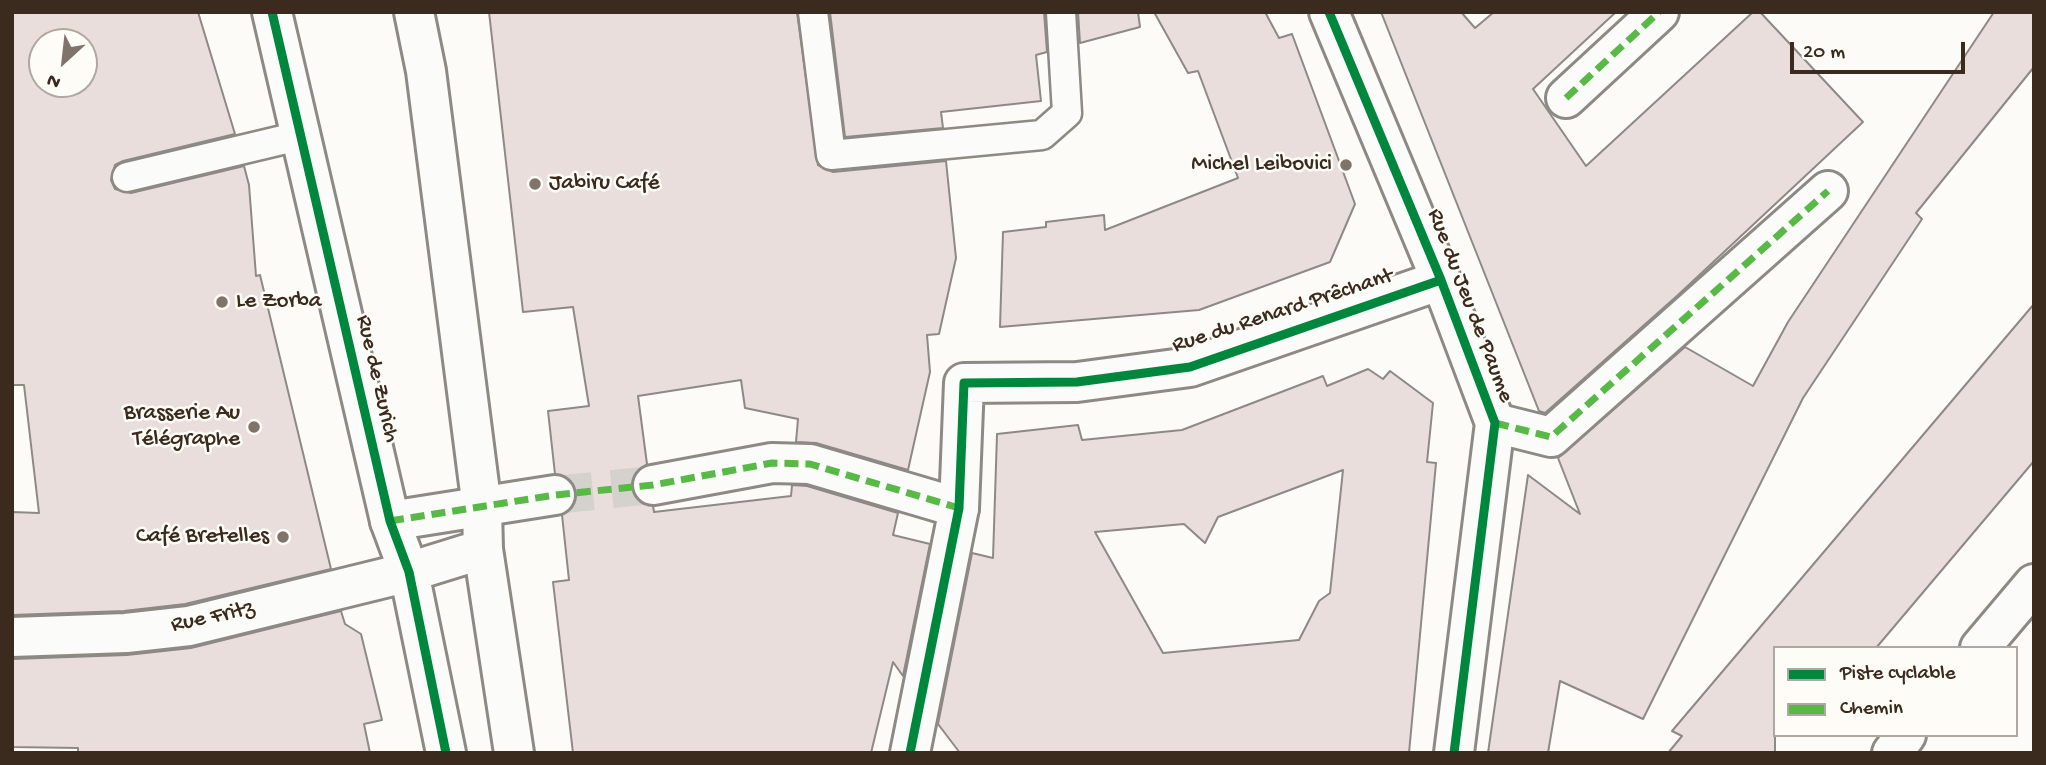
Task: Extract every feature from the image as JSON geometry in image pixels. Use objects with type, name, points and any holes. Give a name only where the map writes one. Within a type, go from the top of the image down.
[{"type":"street","name":"Rue de Zurich","points":[[272,12],[390,521],[409,572],[446,753]]},
{"type":"street","points":[[414,12],[426,71],[482,508],[484,549],[514,753]]},
{"type":"street","name":"Rue du Jeu de Paume","points":[[1329,12],[1441,280],[1494,423],[1454,753]]},
{"type":"street","points":[[1566,98],[1659,12]]},
{"type":"street","name":"Rue du Jeu de Paume","points":[[1494,423],[1551,437],[1828,191]]},
{"type":"street","name":"Rue du Renard Prêchant","points":[[910,753],[960,508],[964,383],[1077,382],[1190,367],[1441,280]]},
{"type":"street","points":[[653,485],[772,463],[810,464],[960,508]]},
{"type":"street","points":[[390,521],[555,495]]},
{"type":"street","points":[[409,572],[484,549]]},
{"type":"street","name":"Rue Fritz","points":[[12,637],[126,633],[189,626],[409,572]]},
{"type":"street","points":[[1982,646],[2034,584]]},
{"type":"lane","points":[[813,12],[831,155],[1042,135],[1067,113],[1061,12]]},
{"type":"lane","points":[[127,177],[299,136]]},
{"type":"building","points":[[12,12],[198,12],[235,134],[123,161],[115,165],[111,180],[115,189],[131,193],[244,166],[249,185],[256,276],[260,275],[331,569],[185,604],[124,611],[12,615],[12,512],[39,513],[24,385],[12,385]]},
{"type":"building","points":[[489,12],[797,12],[818,165],[833,172],[946,161],[956,258],[939,334],[927,335],[930,372],[908,470],[816,443],[796,442],[798,419],[745,408],[741,380],[638,396],[647,464],[633,477],[631,488],[637,500],[653,506],[654,512],[791,496],[792,485],[807,486],[898,513],[893,535],[930,544],[903,676],[893,662],[871,753],[573,753],[553,582],[569,580],[562,515],[575,503],[577,492],[572,481],[555,474],[548,411],[589,406],[573,307],[523,312]]},
{"type":"building","points":[[830,12],[1044,12],[1047,52],[1036,55],[1041,101],[941,112],[943,128],[845,137]]},
{"type":"building","points":[[1078,12],[1138,12],[1140,27],[1080,43]]},
{"type":"building","points":[[1154,12],[1265,12],[1279,38],[1292,34],[1355,204],[1330,262],[1199,310],[1000,327],[1003,232],[1046,227],[1046,222],[1104,215],[1105,230],[1238,178],[1198,71],[1188,73]]},
{"type":"building","points":[[1381,12],[1461,12],[1475,28],[1494,12],[1616,12],[1533,89],[1586,166],[1753,12],[1760,12],[1863,122],[1678,295],[1545,413],[1539,411]]},
{"type":"building","points":[[1994,12],[2034,12],[2034,67],[1916,213],[1922,219],[1803,398],[1643,719],[1560,681],[1548,753],[1488,753],[1528,475],[1580,514],[1558,458],[1685,347],[1753,386],[1788,322]]},
{"type":"building","points":[[2034,304],[2034,461],[1878,646],[1773,646],[1775,753],[1668,753],[1682,736],[1672,731]]},
{"type":"building","points":[[1368,369],[1383,379],[1390,371],[1433,403],[1427,462],[1436,463],[1409,753],[960,753],[938,724],[972,553],[993,558],[997,434],[1078,425],[1082,440],[1182,430],[1323,376],[1327,386]],"holes":[[[1343,470],[1330,593],[1319,601],[1299,640],[1163,653],[1095,532],[1184,524],[1205,543],[1218,517]]]},
{"type":"building","points":[[341,611],[345,624],[361,634],[382,720],[364,724],[370,753],[78,753],[78,748],[12,747],[12,659],[127,655],[191,648]]},
{"type":"tunnel","points":[[555,495],[653,485]]},
{"type":"marked path","points":[[1566,98],[1659,12]]},
{"type":"marked path","points":[[1495,423],[1551,437],[1828,191]]},
{"type":"marked path","points":[[390,521],[555,495],[653,485],[772,463],[810,464],[959,508]]},
{"type":"cycle path","points":[[272,12],[390,521],[409,572],[446,753]]},
{"type":"cycle path","points":[[1329,12],[1441,280],[1495,423],[1454,753]]},
{"type":"cycle path","points":[[910,753],[959,508],[964,383],[1077,382],[1190,367],[1441,280]]},
{"type":"place","name":"Michel Leibovici","points":[[1346,165]]},
{"type":"place","name":"Jabiru Café","points":[[535,184]]},
{"type":"place","name":"Le Zorba","points":[[222,302]]},
{"type":"place","name":"Brasserie Au Télégraphe","points":[[254,427]]},
{"type":"place","name":"Café Bretelles","points":[[283,537]]}]
